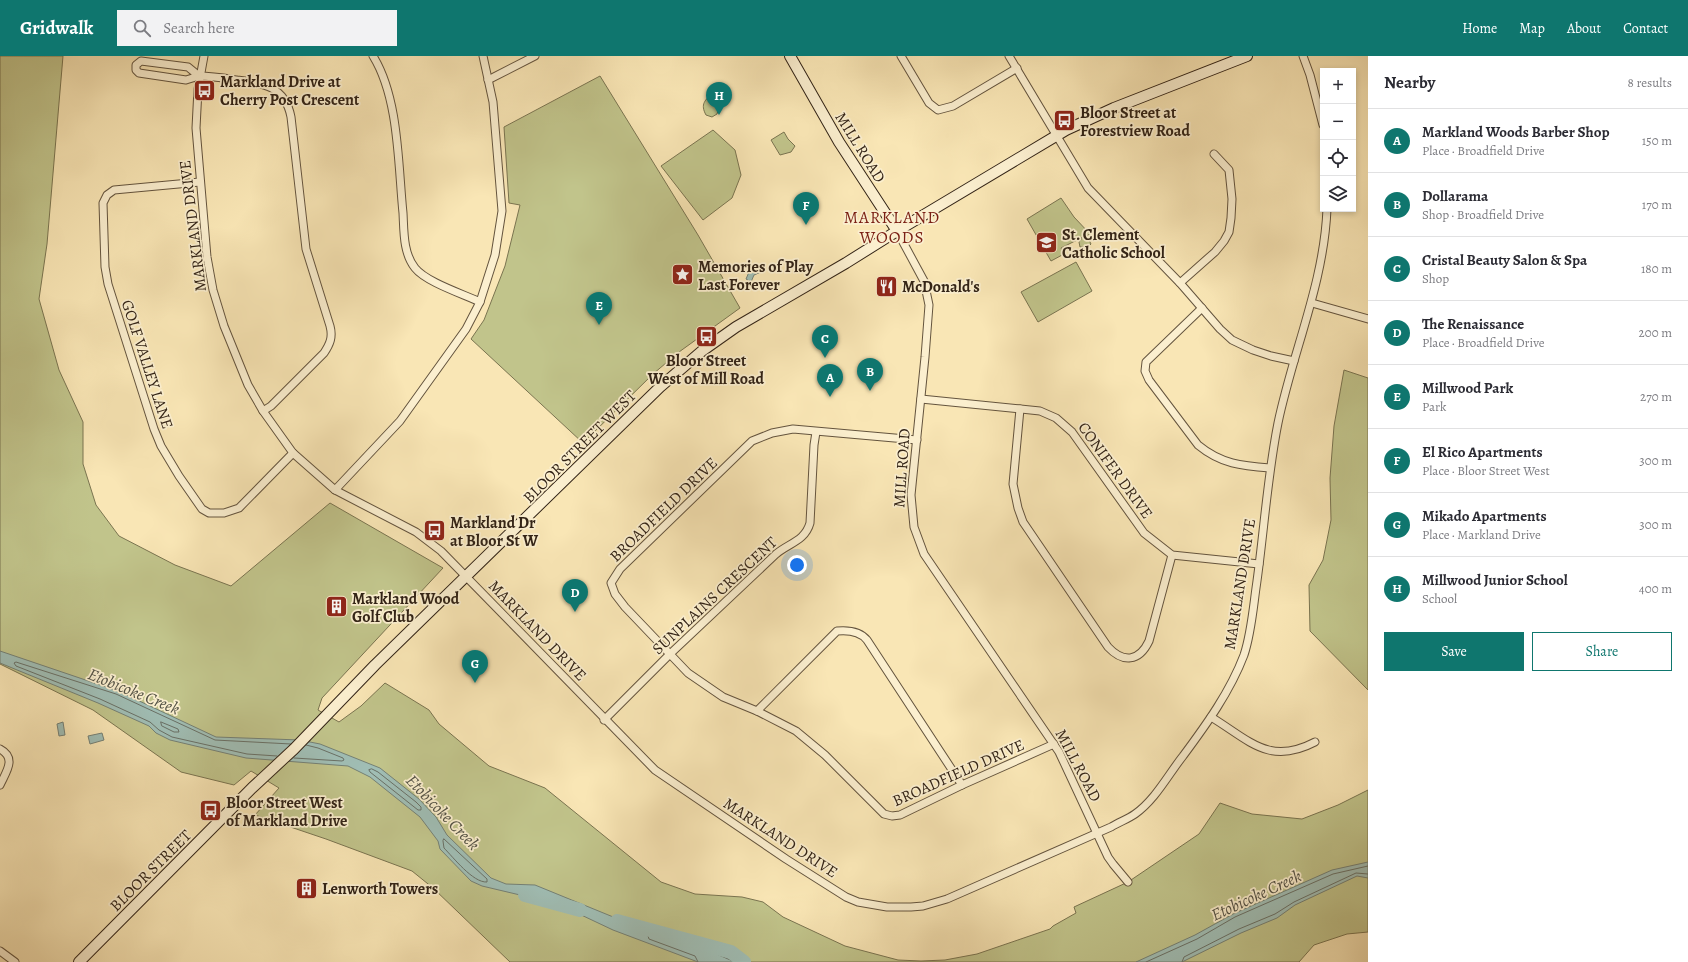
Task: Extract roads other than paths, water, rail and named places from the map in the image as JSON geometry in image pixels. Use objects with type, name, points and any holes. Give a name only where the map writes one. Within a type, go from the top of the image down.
[{"type":"main road","name":"MILL ROAD","points":[[790,56],[839,142],[897,231]]},
{"type":"main road","name":"BLOOR STREET WEST","points":[[294,749],[336,705],[660,387],[702,351],[736,327],[846,263],[1082,121],[1248,56]]},
{"type":"main road","name":"BLOOR STREET","points":[[79,962],[252,788],[294,749]]},
{"type":"street","name":"MARKLAND DRIVE","points":[[204,56],[199,76],[196,102],[196,128],[207,257],[213,290],[224,326],[248,385],[263,411],[293,453],[335,490],[424,537],[450,559],[604,720],[655,770],[786,859],[840,892],[858,902],[887,907],[923,906],[947,899],[1097,833],[1135,813],[1149,800],[1211,717],[1230,683],[1244,653],[1249,633],[1259,564],[1270,468],[1287,385],[1312,303],[1324,248],[1327,212]]},
{"type":"street","points":[[373,56],[388,87],[393,109],[405,236],[409,257],[415,269],[430,279],[480,302]]},
{"type":"street","points":[[335,490],[400,421],[466,329],[480,302],[495,255],[502,211],[493,102],[483,56]]},
{"type":"street","points":[[488,80],[535,56]]},
{"type":"street","points":[[902,56],[929,103],[938,110],[953,106],[1017,68]]},
{"type":"street","points":[[1010,56],[1088,188],[1180,283],[1220,329],[1232,340],[1253,350],[1294,361]]},
{"type":"street","points":[[1303,56],[1310,75],[1320,113]]},
{"type":"street","points":[[199,76],[188,67],[143,61],[138,62],[136,65],[137,71],[143,74],[186,80],[199,76],[266,85],[280,93],[289,108],[291,117],[306,249],[330,326],[332,338],[324,353],[271,406],[263,411]]},
{"type":"street","points":[[1180,283],[1215,252],[1229,232],[1232,199],[1229,170],[1214,154]]},
{"type":"street","name":"GOLF VALLEY LANE","points":[[200,182],[114,190],[109,193],[104,200],[108,284],[150,417],[161,446],[179,476],[202,509],[209,513],[224,513],[238,508],[293,453]]},
{"type":"street","name":"MILL ROAD","points":[[897,231],[924,281],[929,305],[912,507],[914,527],[919,543],[924,554],[1054,744],[1065,763],[1113,864],[1128,882]]},
{"type":"street","points":[[1312,303],[1368,320]]},
{"type":"street","points":[[1202,308],[1146,362],[1145,371],[1154,390],[1198,445],[1208,453],[1218,459],[1230,463],[1270,468]]},
{"type":"street","name":"CONIFER DRIVE","points":[[921,399],[1020,409],[1048,414],[1064,423],[1144,533],[1172,555]]},
{"type":"street","points":[[1020,409],[1013,484],[1018,508],[1023,522],[1108,647],[1121,658],[1132,658],[1141,654],[1149,641],[1172,555],[1259,564]]},
{"type":"street","name":"BROADFIELD DRIVE","points":[[917,440],[793,429],[763,435],[752,441],[615,575],[612,583],[615,594],[625,607],[688,673],[723,698],[757,711],[796,731],[811,743],[884,814],[892,816],[900,815],[962,785],[1054,744]]},
{"type":"street","name":"SUNPLAINS CRESCENT","points":[[604,720],[670,654],[783,547],[804,536],[810,523],[816,432]]},
{"type":"street","points":[[757,711],[837,632],[844,630],[862,634],[962,785]]},
{"type":"street","points":[[1211,717],[1251,742],[1270,751],[1282,753],[1294,751],[1314,742]]},
{"type":"street","points":[[0,749],[5,752],[10,763],[0,785]]},
{"type":"street","points":[[0,951],[15,962]]},
{"type":"water","points":[[759,266],[761,272],[754,275],[751,282],[746,279],[749,272]]},
{"type":"water","name":"Etobicoke Creek","points":[[0,651],[118,691],[216,737],[300,740],[320,744],[380,768],[419,799],[436,817],[447,835],[491,878],[506,884],[535,885],[645,930],[699,942],[742,962],[698,962],[613,930],[558,904],[482,886],[471,881],[440,849],[438,841],[420,817],[370,777],[348,766],[246,758],[170,740],[156,733],[149,726],[98,703],[0,663]]},
{"type":"water","points":[[63,722],[65,735],[59,736],[57,724]]},
{"type":"water","points":[[102,733],[104,740],[90,744],[88,736]]},
{"type":"water","name":"Etobicoke Creek","points":[[1368,862],[1368,878],[1357,876],[1295,905],[1277,918],[1241,933],[1182,962],[1136,962],[1195,935],[1233,914],[1332,870]]},
{"type":"waterway","name":"Etobicoke Creek","points":[[525,895],[580,910]]},
{"type":"waterway","name":"Etobicoke Creek","points":[[617,921],[731,952],[744,962]]},
{"type":"place","name":"Markland Drive at Cherry Post Crescent","points":[[205,90]]},
{"type":"place","name":"Millwood Junior School","points":[[719,115]]},
{"type":"place","name":"Bloor Street at Forestview Road","points":[[1064,121]]},
{"type":"place","name":"El Rico Apartments","points":[[806,225]]},
{"type":"place","name":"St. Clement Catholic School","points":[[1047,243]]},
{"type":"place","name":"Memories of Play Last Forever","points":[[683,275]]},
{"type":"place","name":"McDonald's","points":[[886,286]]},
{"type":"place","name":"Millwood Park","points":[[599,325]]},
{"type":"place","name":"Bloor Street West of Mill Road","points":[[706,337]]},
{"type":"place","name":"Cristal Beauty Salon & Spa","points":[[825,358]]},
{"type":"place","name":"Dollarama","points":[[870,391]]},
{"type":"place","name":"Markland Woods Barber Shop","points":[[830,397]]},
{"type":"place","name":"Markland Dr at Bloor St W","points":[[435,531]]},
{"type":"place","name":"Markland Wood Golf Club","points":[[337,607]]},
{"type":"place","name":"The Renaissance","points":[[575,612]]},
{"type":"place","name":"Mikado Apartments","points":[[475,683]]},
{"type":"place","name":"Bloor Street West of Markland Drive","points":[[210,811]]},
{"type":"place","name":"Lenworth Towers","points":[[307,888]]},
{"type":"district","name":"MARKLAND WOODS","points":[[892,227]]}]
